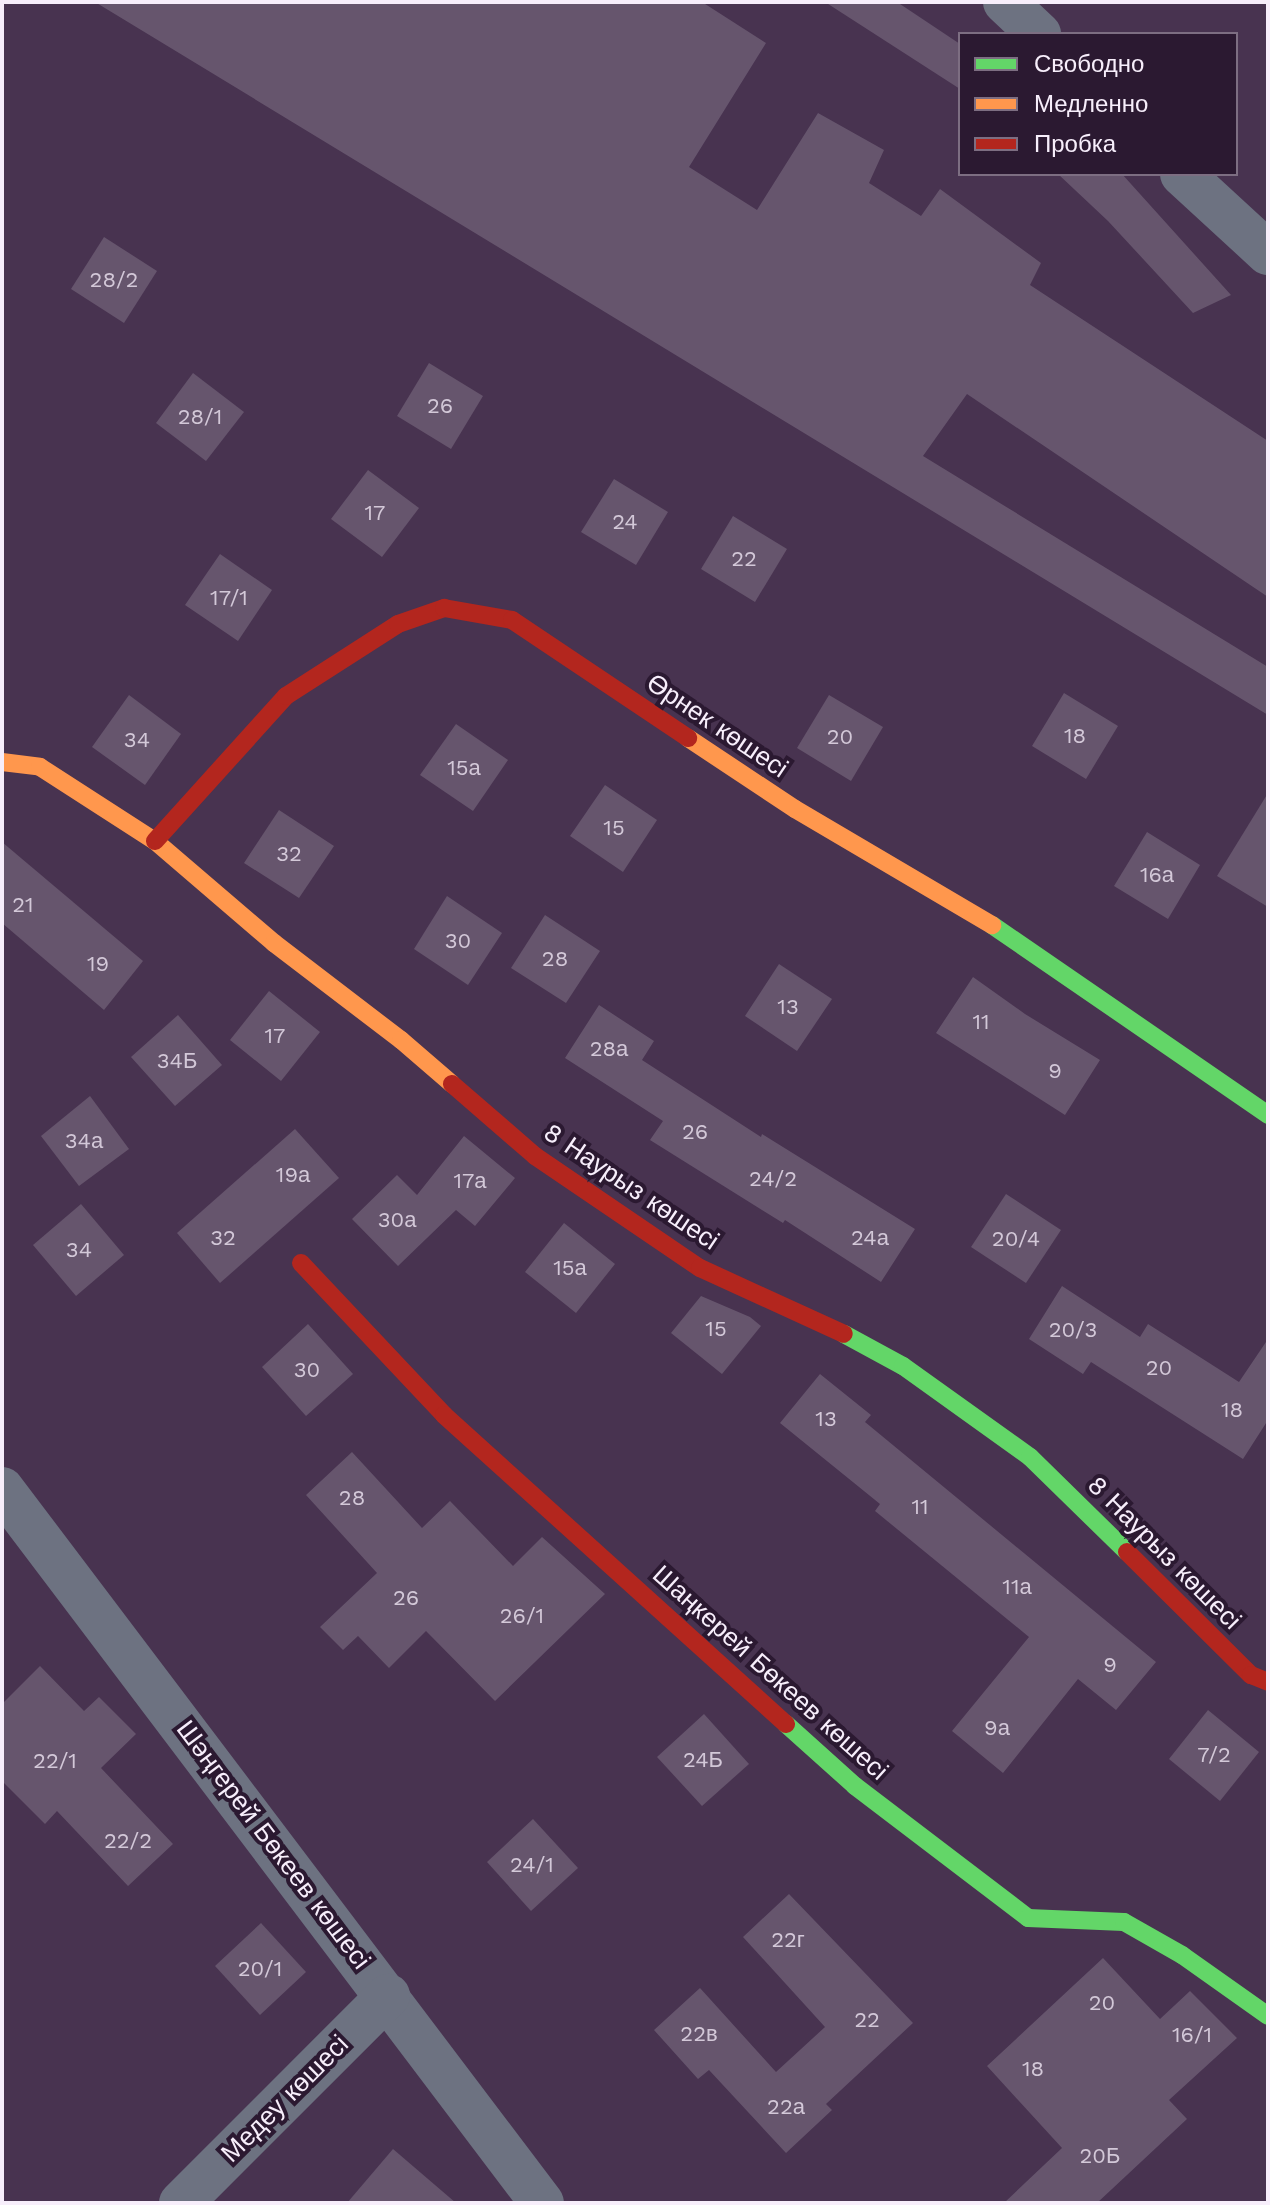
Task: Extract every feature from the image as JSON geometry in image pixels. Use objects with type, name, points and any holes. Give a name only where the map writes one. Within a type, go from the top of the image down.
[{"type":"street","points":[[1005,2],[1037,32]]},
{"type":"street","points":[[1184,176],[1268,253]]},
{"type":"street","name":"Өрнек көшесі","points":[[155,841],[286,696],[398,624],[444,608],[512,620],[795,809],[947,895],[1093,991],[1268,1115]]},
{"type":"street","name":"8 Наурыз көшесі","points":[[2,762],[40,767],[155,841],[274,943],[401,1040],[535,1156],[700,1268],[809,1315],[903,1366],[1030,1457],[1251,1675],[1268,1682]]},
{"type":"street","name":"Шаңкерей Бөкеев көшесі","points":[[301,1263],[444,1415],[855,1786],[1028,1918],[1124,1922],[1182,1955],[1268,2016]]},
{"type":"street","name":"Шәңгерей Бөкеев көшесі","points":[[2,1489],[542,2203]]},
{"type":"street","name":"Медеу көшесі","points":[[181,2203],[388,1996]]},
{"type":"building","points":[[95,2],[702,2],[766,43],[689,167],[757,210],[818,113],[884,150],[869,183],[921,216],[940,189],[1041,263],[1030,285],[1268,441],[1268,597],[967,394],[923,456],[1268,667],[1268,715]]},
{"type":"building","points":[[825,2],[897,2],[958,43],[958,88]]},
{"type":"building","points":[[1060,176],[1124,176],[1231,295],[1193,313],[1108,221]]},
{"type":"building","points":[[104,237],[157,271],[124,323],[71,289]]},
{"type":"building","points":[[429,363],[483,396],[451,449],[397,416]]},
{"type":"building","points":[[193,373],[244,412],[206,461],[156,423]]},
{"type":"building","points":[[368,470],[419,508],[382,557],[331,519]]},
{"type":"building","points":[[614,479],[668,512],[636,565],[581,532]]},
{"type":"building","points":[[733,516],[787,549],[755,602],[701,569]]},
{"type":"building","points":[[220,554],[272,590],[238,641],[185,605]]},
{"type":"building","points":[[1064,693],[1118,726],[1086,779],[1032,746]]},
{"type":"building","points":[[129,695],[181,734],[145,785],[92,747]]},
{"type":"building","points":[[829,695],[883,727],[851,781],[797,748]]},
{"type":"building","points":[[456,724],[508,760],[473,811],[420,775]]},
{"type":"building","points":[[605,785],[657,820],[623,872],[570,836]]},
{"type":"building","points":[[1268,793],[1268,907],[1217,876]]},
{"type":"building","points":[[279,810],[334,846],[299,898],[244,863]]},
{"type":"building","points":[[1147,832],[1200,865],[1168,919],[1114,886]]},
{"type":"building","points":[[2,842],[143,961],[104,1010],[2,923]]},
{"type":"building","points":[[447,896],[502,933],[468,985],[414,949]]},
{"type":"building","points":[[545,915],[600,951],[566,1003],[511,968]]},
{"type":"building","points":[[779,964],[832,999],[797,1051],[745,1016]]},
{"type":"building","points":[[973,977],[1025,1014],[1100,1060],[1065,1115],[936,1033]]},
{"type":"building","points":[[269,991],[320,1032],[281,1081],[230,1040]]},
{"type":"building","points":[[599,1005],[654,1041],[642,1060],[761,1137],[762,1134],[915,1229],[881,1282],[785,1220],[783,1223],[650,1140],[663,1121],[565,1058]]},
{"type":"building","points":[[178,1015],[222,1065],[175,1106],[131,1057]]},
{"type":"building","points":[[90,1096],[129,1149],[79,1186],[41,1136]]},
{"type":"building","points":[[295,1129],[339,1178],[220,1283],[177,1233]]},
{"type":"building","points":[[464,1136],[515,1178],[475,1226],[456,1210],[398,1266],[352,1219],[397,1175],[417,1195]]},
{"type":"building","points":[[1006,1194],[1061,1230],[1026,1283],[971,1247]]},
{"type":"building","points":[[81,1204],[124,1255],[76,1296],[33,1245]]},
{"type":"building","points":[[564,1223],[615,1264],[576,1313],[525,1272]]},
{"type":"building","points":[[1062,1286],[1140,1337],[1148,1324],[1239,1382],[1268,1339],[1268,1420],[1243,1459],[1091,1362],[1083,1374],[1029,1339]]},
{"type":"building","points":[[701,1296],[750,1317],[761,1326],[722,1374],[671,1333]]},
{"type":"building","points":[[308,1324],[353,1374],[306,1416],[262,1367]]},
{"type":"building","points":[[820,1374],[871,1415],[865,1422],[1156,1662],[1116,1710],[1078,1679],[1003,1773],[952,1731],[1029,1637],[875,1511],[880,1504],[780,1423]]},
{"type":"building","points":[[352,1452],[422,1528],[450,1501],[513,1566],[542,1537],[605,1594],[495,1701],[426,1631],[389,1668],[358,1636],[343,1650],[320,1627],[377,1573],[306,1495]]},
{"type":"building","points":[[40,1666],[84,1711],[99,1697],[136,1734],[101,1768],[173,1844],[128,1886],[57,1811],[45,1824],[2,1781],[2,1704]]},
{"type":"building","points":[[1208,1710],[1259,1752],[1220,1801],[1169,1759]]},
{"type":"building","points":[[704,1714],[749,1764],[702,1806],[657,1757]]},
{"type":"building","points":[[533,1819],[578,1868],[531,1911],[487,1862]]},
{"type":"building","points":[[789,1894],[913,2023],[826,2104],[832,2110],[786,2153],[709,2070],[698,2079],[654,2030],[700,1988],[776,2072],[825,2027],[743,1937]]},
{"type":"building","points":[[261,1923],[306,1972],[260,2015],[215,1966]]},
{"type":"building","points":[[1103,1958],[1160,2019],[1190,1991],[1237,2038],[1169,2100],[1187,2119],[1097,2203],[1004,2203],[1062,2148],[987,2066]]},
{"type":"building","points":[[393,2149],[456,2203],[347,2203]]},
{"type":"traffic: fast","points":[[992,925],[1268,1115]]},
{"type":"traffic: fast","points":[[844,1334],[903,1366],[1030,1457],[1127,1552]]},
{"type":"traffic: fast","points":[[786,1724],[855,1786],[1028,1918],[1124,1922],[1182,1955],[1268,2016]]},
{"type":"traffic: slow","points":[[688,738],[795,809],[992,925]]},
{"type":"traffic: slow","points":[[2,762],[40,767],[155,841],[274,943],[401,1040],[452,1084]]},
{"type":"traffic: jam","points":[[155,841],[286,696],[398,624],[444,608],[512,620],[688,738]]},
{"type":"traffic: jam","points":[[452,1084],[535,1156],[700,1268],[844,1334]]},
{"type":"traffic: jam","points":[[301,1263],[444,1415],[786,1724]]},
{"type":"traffic: jam","points":[[1127,1552],[1251,1675],[1268,1682]]}]
